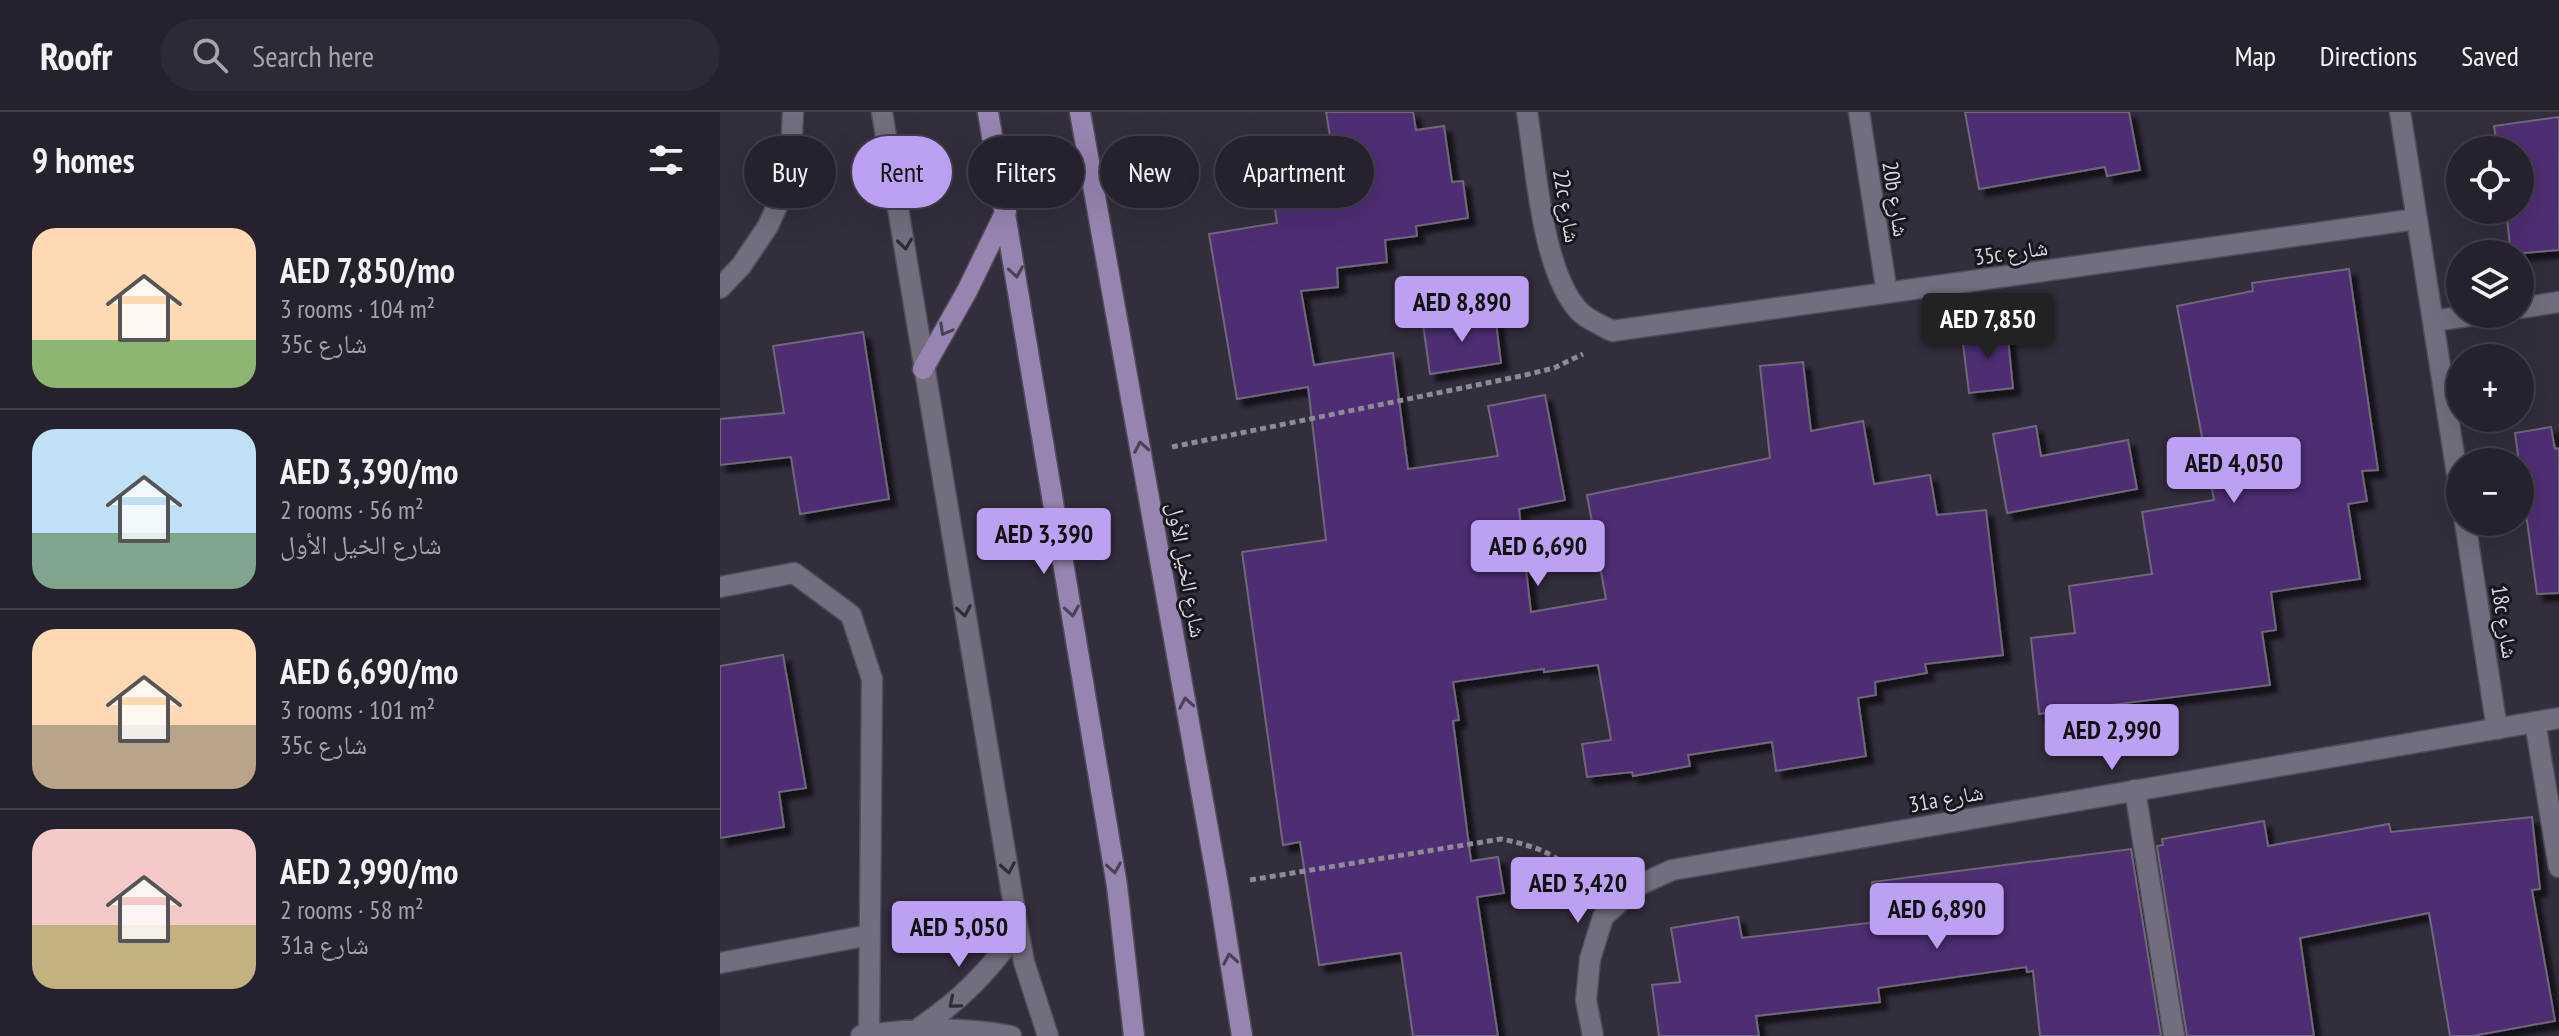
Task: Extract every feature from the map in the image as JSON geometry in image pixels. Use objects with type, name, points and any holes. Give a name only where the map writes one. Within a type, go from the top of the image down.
[{"type":"main road","points":[[988,112],[1117,886],[1134,1036]]},
{"type":"main road","name":"شارع الخيل الأول","points":[[1080,112],[1218,885],[1242,1036]]},
{"type":"main road","points":[[923,369],[960,304],[1006,211]]},
{"type":"street","points":[[720,288],[741,266],[768,226],[790,177],[793,112]]},
{"type":"street","points":[[882,112],[1018,930],[1027,972],[1048,1036]]},
{"type":"street","name":"22c شارع","points":[[1527,112],[1550,253],[1561,285],[1581,314],[1612,331]]},
{"type":"street","name":"20b شارع","points":[[1859,112],[1887,293]]},
{"type":"street","points":[[2400,112],[2453,448]]},
{"type":"street","name":"35c شارع","points":[[1612,331],[2417,219]]},
{"type":"street","points":[[2534,306],[2559,302]]},
{"type":"street","points":[[2433,321],[2446,319]]},
{"type":"street","name":"18c شارع","points":[[2467,536],[2497,729]]},
{"type":"street","points":[[720,587],[794,573],[851,615],[872,679],[867,1036],[919,1028],[978,1029],[1011,1036]]},
{"type":"street","name":"31a شارع","points":[[1603,917],[1637,886],[1672,870],[2559,718]]},
{"type":"street","points":[[2535,722],[2559,867]]},
{"type":"street","points":[[2135,790],[2174,1036]]},
{"type":"street","points":[[1593,1036],[1586,1000],[1590,959],[1603,917]]},
{"type":"street","points":[[919,1028],[942,1013],[984,975],[1018,930]]},
{"type":"street","points":[[720,963],[870,935]]},
{"type":"path","points":[[1142,454],[1532,374],[1554,368],[1585,352],[1612,331]]},
{"type":"path","points":[[1218,885],[1501,839],[1535,845],[1565,862],[1589,887],[1603,917]]},
{"type":"building","points":[[1326,112],[1413,112],[1416,130],[1444,126],[1452,182],[1463,181],[1468,218],[1416,226],[1417,236],[1385,240],[1387,262],[1337,268],[1338,287],[1301,291],[1314,365],[1393,353],[1408,469],[1498,456],[1488,406],[1545,395],[1565,500],[1519,509],[1531,612],[1606,599],[1587,495],[1770,458],[1760,366],[1803,362],[1811,431],[1863,421],[1874,484],[1930,475],[1937,515],[1986,510],[2003,655],[1925,664],[1927,673],[1875,682],[1876,695],[1858,698],[1866,756],[1776,771],[1772,742],[1688,755],[1690,766],[1633,776],[1632,772],[1587,777],[1582,744],[1611,740],[1598,665],[1453,682],[1459,720],[1453,721],[1471,861],[1498,857],[1504,893],[1477,897],[1498,1036],[1413,1036],[1401,953],[1319,965],[1300,842],[1283,845],[1242,552],[1326,540],[1308,387],[1237,399],[1209,234],[1277,223],[1275,208],[1374,208],[1374,136],[1330,136]]},
{"type":"building","points":[[1965,112],[2129,112],[2140,170],[2107,176],[2105,167],[1979,189]]},
{"type":"building","points":[[2559,117],[2559,250],[2534,252],[2534,240],[2509,240],[2508,224],[2534,224],[2534,136],[2496,136],[2494,126]]},
{"type":"building","points":[[2349,269],[2378,470],[2362,471],[2367,501],[2348,504],[2360,579],[2271,592],[2276,630],[2262,632],[2270,685],[2039,714],[2031,638],[2075,633],[2069,586],[2152,574],[2142,512],[2214,500],[2177,306],[2253,291],[2252,283]]},
{"type":"building","points":[[1495,314],[1501,363],[1430,374],[1423,324]]},
{"type":"building","points":[[2007,329],[2013,388],[1969,393],[1962,335]]},
{"type":"building","points":[[863,332],[889,499],[800,514],[791,457],[720,465],[720,419],[784,413],[773,346]]},
{"type":"building","points":[[2036,426],[2041,456],[2128,440],[2137,489],[2007,513],[1993,434]]},
{"type":"building","points":[[2551,427],[2555,449],[2559,448],[2559,593],[2537,594],[2529,536],[2534,536],[2534,448],[2517,448],[2515,433]]},
{"type":"building","points":[[783,655],[806,788],[779,792],[784,827],[720,838],[720,666]]},
{"type":"building","points":[[2532,817],[2540,889],[2532,890],[2555,1021],[2472,1036],[2450,1036],[2429,913],[2300,938],[2314,1036],[2187,1036],[2157,846],[2163,845],[2162,839],[2264,821],[2268,846],[2389,824],[2391,832]]},
{"type":"building","points":[[2131,849],[2161,1036],[2040,1036],[2033,971],[2027,972],[2026,967],[1878,988],[1880,1002],[1756,1016],[1759,1036],[1659,1036],[1652,985],[1680,982],[1671,928],[1738,917],[1742,938],[1877,922],[1872,882]]}]
